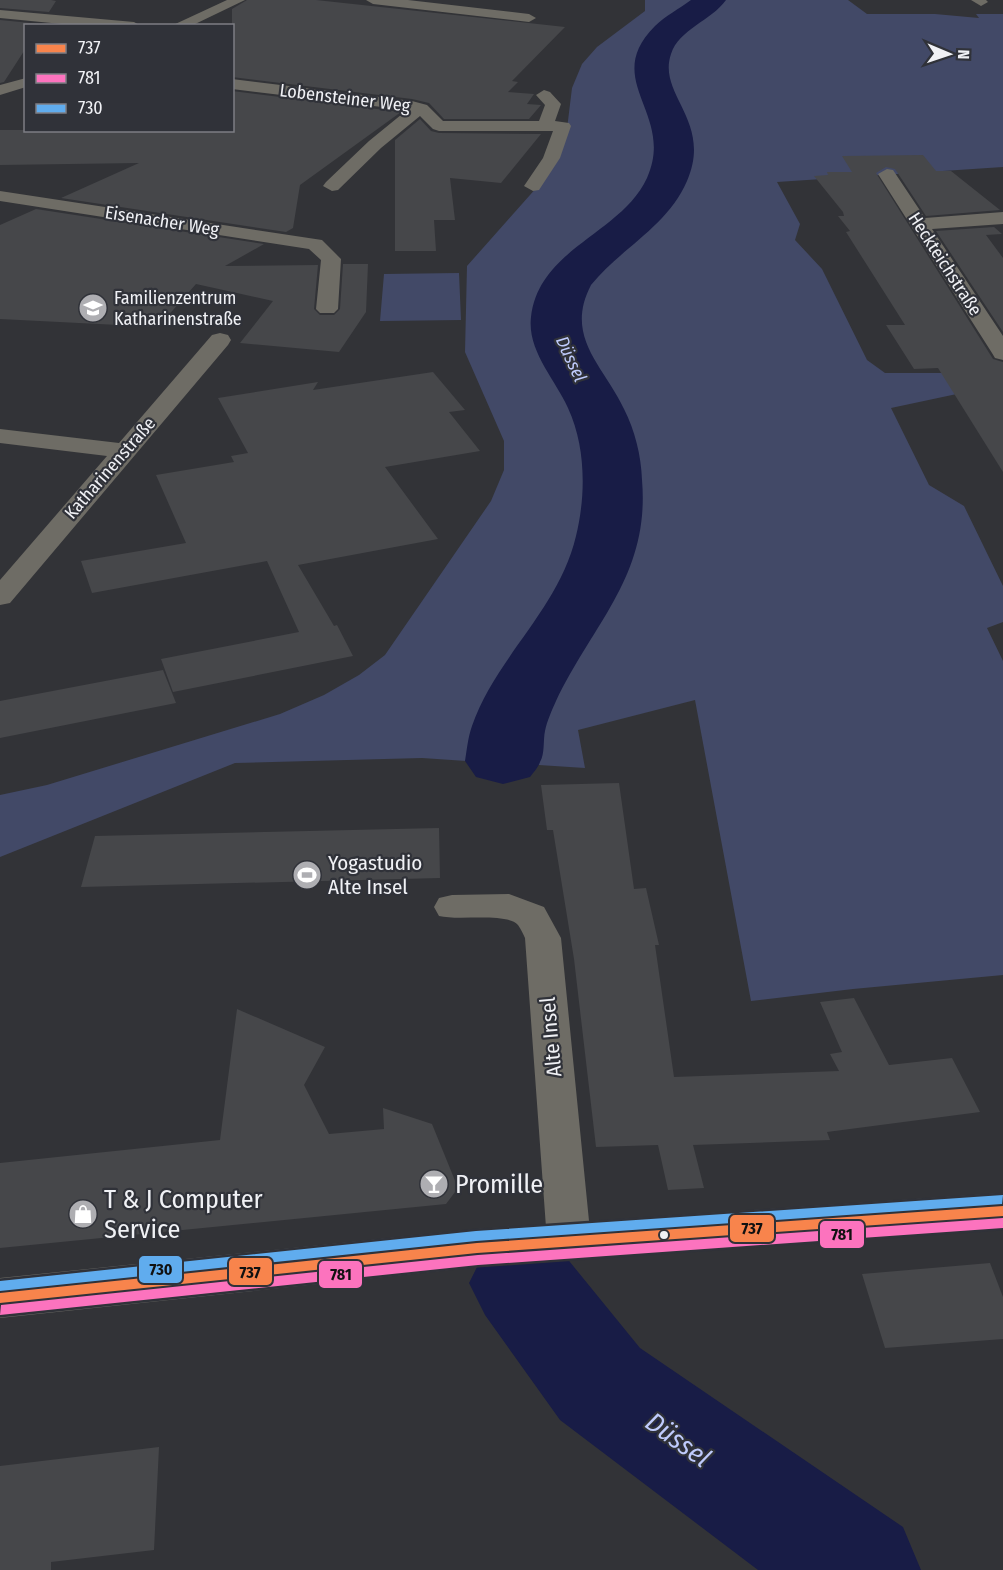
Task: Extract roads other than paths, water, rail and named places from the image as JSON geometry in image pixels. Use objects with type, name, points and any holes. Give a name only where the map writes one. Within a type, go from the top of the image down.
[{"type":"main road","points":[[0,1298],[477,1248],[1003,1211]]},
{"type":"street","points":[[183,24],[238,0]]},
{"type":"street","points":[[373,0],[529,18]]},
{"type":"street","points":[[0,14],[100,23]]},
{"type":"street","points":[[0,90],[24,83]]},
{"type":"street","name":"Lobensteiner Weg","points":[[234,84],[427,113],[439,126],[545,126]]},
{"type":"street","points":[[533,186],[558,146],[562,126],[545,126],[553,104],[544,95]]},
{"type":"street","points":[[332,186],[390,129],[427,113]]},
{"type":"street","name":"Heckteichstraße","points":[[887,174],[1003,354]]},
{"type":"street","name":"Eisenacher Weg","points":[[0,196],[305,242],[322,249],[331,259],[327,309]]},
{"type":"street","points":[[919,224],[1003,218]]},
{"type":"street","name":"Katharinenstraße","points":[[0,597],[220,340]]},
{"type":"street","points":[[0,436],[124,451]]},
{"type":"street","name":"Alte Insel","points":[[452,907],[509,906],[531,916],[543,938],[569,1241]]},
{"type":"waterway","name":"Düssel","points":[[503,761],[509,725],[530,681],[571,620],[594,578],[603,555],[611,519],[613,481],[608,443],[596,408],[570,365],[560,342],[556,318],[560,298],[569,280],[582,265],[648,209],[660,193],[673,162],[675,141],[673,127],[652,80],[653,54],[666,34],[710,0]]},
{"type":"waterway","name":"Düssel","points":[[523,1283],[600,1384],[859,1570]]},
{"type":"place","name":"Familienzentrum Katharinenstraße","points":[[93,308]]},
{"type":"place","name":"Yogastudio Alte Insel","points":[[307,875]]},
{"type":"place","name":"Promille","points":[[434,1184]]},
{"type":"place","name":"T & J Computer Service","points":[[83,1214]]}]
